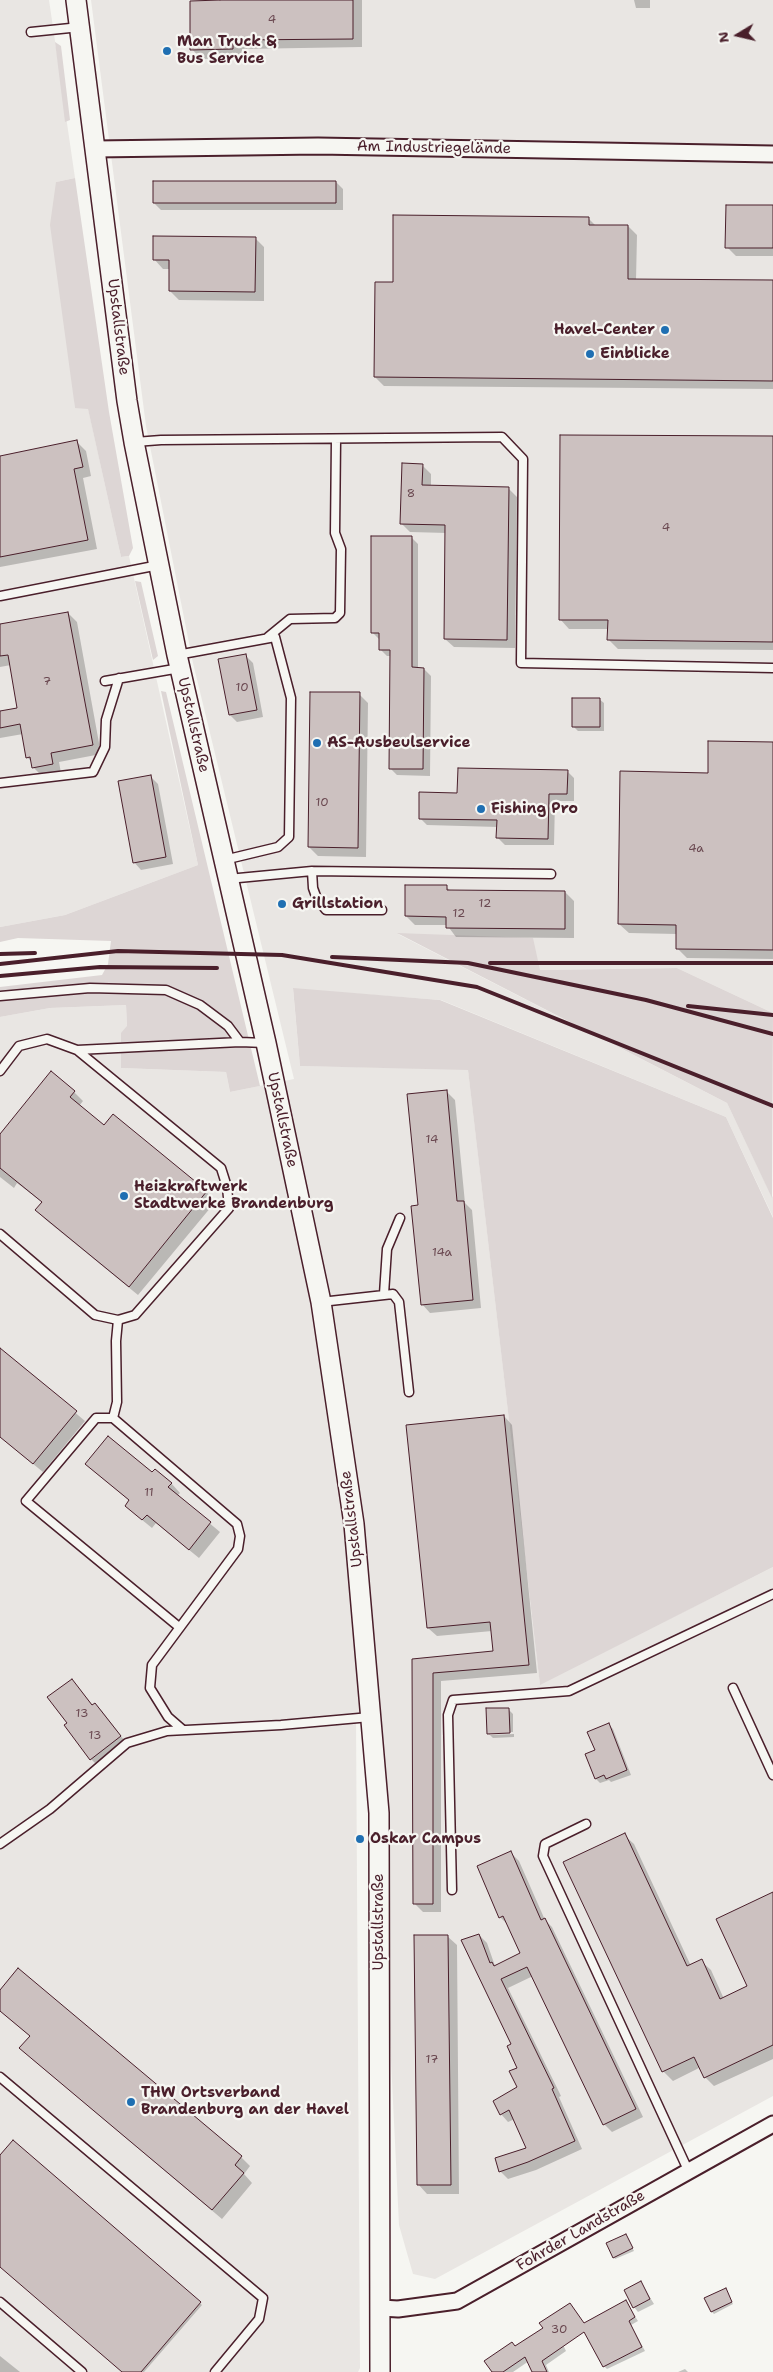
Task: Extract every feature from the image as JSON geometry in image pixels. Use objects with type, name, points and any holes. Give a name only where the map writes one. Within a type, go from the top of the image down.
[{"type":"street","name":"Upstallstraße","points":[[76,0],[127,401],[134,442],[178,661],[266,1043],[321,1302],[354,1524],[379,1813],[380,2372]]},
{"type":"street","name":"Am Industriegelände","points":[[95,148],[318,146],[773,154]]},
{"type":"street","name":"Fohrder Landstraße","points":[[381,2308],[398,2309],[457,2301],[773,2124]]},
{"type":"lane","points":[[31,32],[80,27]]},
{"type":"lane","points":[[134,442],[161,440],[336,440],[502,437],[522,460],[521,663],[773,668]]},
{"type":"lane","points":[[268,637],[290,619],[335,618],[340,613],[341,549],[335,533],[336,440]]},
{"type":"lane","points":[[0,596],[159,565]]},
{"type":"lane","points":[[104,681],[268,637],[275,637],[291,698],[289,837],[278,847],[224,860]]},
{"type":"lane","points":[[0,783],[93,772],[105,747],[106,720],[119,678]]},
{"type":"lane","points":[[228,879],[312,871],[551,874]]},
{"type":"lane","points":[[312,871],[313,888],[317,899],[326,910],[382,910]]},
{"type":"lane","points":[[0,996],[90,988],[166,990],[200,1004],[228,1026],[240,1042]]},
{"type":"lane","points":[[0,1071],[20,1046],[47,1039],[77,1050],[221,1168],[227,1187],[229,1208],[135,1315],[118,1320],[95,1315],[0,1234]]},
{"type":"lane","points":[[77,1050],[240,1042],[266,1043]]},
{"type":"lane","points":[[384,1294],[387,1249],[400,1218]]},
{"type":"lane","points":[[321,1302],[393,1294],[399,1302],[409,1392]]},
{"type":"lane","points":[[113,1418],[118,1402],[116,1341],[118,1320]]},
{"type":"lane","points":[[179,1627],[26,1501],[96,1418],[113,1418],[238,1524],[240,1536],[238,1549],[152,1665],[150,1688],[168,1718],[183,1730]]},
{"type":"lane","points":[[452,1890],[448,1716],[453,1700],[569,1691],[773,1594]]},
{"type":"lane","points":[[733,1688],[773,1775]]},
{"type":"lane","points":[[0,1844],[50,1809],[127,1743],[167,1731],[280,1725],[372,1717]]},
{"type":"lane","points":[[586,1824],[545,1844],[543,1856],[688,2170]]},
{"type":"lane","points":[[0,2077],[263,2298],[260,2319],[216,2372]]},
{"type":"lane","points":[[0,2302],[82,2372]]},
{"type":"shaded area","points":[[0,0],[49,0],[75,178],[56,182],[75,408],[88,408],[121,557],[129,556],[198,865],[65,915],[0,927]]},
{"type":"shaded area","points":[[91,0],[773,0],[773,1013],[677,968],[540,970],[398,934],[727,1103],[773,1196],[773,1217],[726,1117],[441,1000],[293,989],[300,1066],[468,1069],[540,1684],[773,1567],[773,2096],[435,2279],[413,2274],[399,2225],[379,1813],[372,1718],[356,1719],[360,2368],[358,2372],[0,2372],[0,1017],[50,1008],[126,1005],[127,1027],[121,1068],[226,1072],[230,1092],[294,1079],[193,663],[146,426]]},
{"type":"shaded area","points":[[55,42],[61,46],[70,120],[65,122]]},
{"type":"shaded area","points":[[75,178],[109,412],[133,548],[129,556],[121,557],[88,409],[75,408],[50,225],[56,182]]},
{"type":"shaded area","points":[[135,581],[141,582],[158,656],[153,660]]},
{"type":"shaded area","points":[[161,691],[166,692],[260,1086],[230,1092],[226,1072],[121,1068],[121,1033],[127,1026],[126,1005],[50,1008],[0,1017],[0,987],[102,975],[108,964],[111,941],[18,938],[0,942],[0,927],[65,915],[198,865]]},
{"type":"shaded area","points":[[397,933],[533,938],[540,970],[677,968],[773,1013],[772,1198],[727,1103]]},
{"type":"shaded area","points":[[293,988],[440,1000],[726,1117],[773,1218],[773,1567],[540,1685],[468,1070],[300,1066]]},
{"type":"building","points":[[353,0],[353,39],[233,40],[233,49],[190,50],[190,1]]},
{"type":"building","points":[[153,181],[336,181],[336,203],[153,203]]},
{"type":"building","points":[[726,205],[773,205],[773,248],[725,248]]},
{"type":"building","points":[[393,215],[589,217],[589,225],[628,225],[628,279],[773,280],[773,381],[374,377],[375,282],[393,282]]},
{"type":"building","points":[[153,236],[256,237],[255,292],[169,291],[169,260],[153,260]]},
{"type":"building","points":[[560,435],[773,436],[773,642],[607,640],[608,620],[559,620]]},
{"type":"building","points":[[77,440],[83,467],[74,469],[88,540],[0,557],[0,456]]},
{"type":"building","points":[[402,463],[423,464],[422,485],[509,487],[507,640],[444,639],[445,525],[400,524]]},
{"type":"building","points":[[371,536],[412,536],[412,667],[424,668],[423,769],[389,769],[390,650],[379,650],[379,633],[371,633]]},
{"type":"building","points":[[68,612],[93,745],[51,753],[53,764],[32,768],[30,757],[26,758],[20,724],[0,728],[0,711],[17,708],[8,655],[0,656],[0,624]]},
{"type":"building","points":[[246,654],[257,710],[229,715],[218,659]]},
{"type":"building","points":[[310,692],[360,692],[358,848],[308,847]]},
{"type":"building","points":[[572,698],[600,698],[600,727],[572,727]]},
{"type":"building","points":[[708,741],[773,742],[773,950],[676,949],[676,925],[618,924],[620,771],[708,773]]},
{"type":"building","points":[[458,768],[568,770],[567,794],[549,794],[548,839],[496,838],[497,820],[419,819],[419,792],[457,793]]},
{"type":"building","points":[[151,775],[166,857],[133,863],[118,781]]},
{"type":"building","points":[[405,885],[447,885],[447,890],[565,891],[565,929],[446,928],[446,917],[405,916]]},
{"type":"building","name":"Heizkraftwerk Stadtwerke Brandenburg","points":[[51,1071],[75,1091],[70,1097],[104,1125],[113,1114],[207,1191],[129,1287],[35,1210],[42,1202],[0,1168],[0,1134]]},
{"type":"building","points":[[447,1090],[457,1201],[464,1201],[473,1300],[421,1305],[411,1206],[418,1205],[407,1094]]},
{"type":"building","points":[[0,1348],[77,1411],[33,1464],[0,1437]]},
{"type":"building","points":[[504,1415],[529,1665],[433,1673],[433,1904],[413,1904],[412,1659],[493,1651],[490,1622],[427,1628],[406,1425]]},
{"type":"building","points":[[108,1436],[152,1472],[155,1469],[172,1483],[168,1487],[211,1522],[189,1550],[147,1515],[142,1520],[125,1506],[129,1500],[85,1464]]},
{"type":"building","points":[[72,1679],[92,1705],[95,1703],[121,1736],[90,1760],[64,1725],[67,1723],[47,1697]]},
{"type":"building","points":[[486,1708],[509,1708],[510,1733],[487,1734]]},
{"type":"building","points":[[609,1723],[627,1770],[606,1779],[604,1775],[595,1779],[585,1754],[595,1750],[587,1732]]},
{"type":"building","points":[[625,1833],[687,1966],[702,1959],[720,1999],[747,1986],[716,1919],[773,1892],[773,2045],[704,2078],[694,2057],[662,2072],[563,1862]]},
{"type":"building","points":[[511,1851],[541,1920],[545,1918],[636,2109],[603,2125],[527,1967],[501,1979],[554,2088],[552,2089],[575,2141],[528,2162],[499,2172],[495,2158],[526,2148],[509,2110],[500,2115],[493,2101],[517,2087],[509,2071],[517,2068],[507,2046],[511,2044],[461,1940],[479,1934],[490,1963],[492,1962],[494,1966],[520,1953],[503,1916],[499,1918],[477,1866]]},
{"type":"building","points":[[414,1935],[448,1935],[451,2185],[417,2185]]},
{"type":"building","name":"THW Ortsverband Brandenburg an der Havel","points":[[18,1968],[242,2156],[235,2165],[244,2173],[212,2210],[19,2048],[30,2036],[0,2011],[0,1990]]},
{"type":"building","points":[[13,2140],[201,2302],[141,2372],[122,2372],[0,2267],[0,2155]]},
{"type":"building","points":[[626,2234],[633,2248],[613,2258],[606,2243]]},
{"type":"building","points":[[641,2281],[650,2299],[633,2308],[624,2290]]},
{"type":"building","points":[[726,2288],[732,2302],[711,2312],[704,2298]]},
{"type":"building","points":[[626,2300],[635,2317],[629,2321],[642,2347],[603,2367],[584,2332],[542,2361],[547,2372],[532,2372],[525,2357],[503,2372],[492,2372],[484,2361],[512,2342],[515,2346],[543,2328],[539,2323],[570,2303],[584,2323]]},
{"type":"railway","points":[[0,964],[118,951],[282,955],[477,987],[773,1106]]},
{"type":"railway","points":[[0,954],[35,953]]},
{"type":"railway","points":[[332,957],[468,963],[646,1000],[773,1034]]},
{"type":"railway","points":[[490,963],[773,963]]},
{"type":"railway","points":[[0,976],[100,967],[217,968]]},
{"type":"railway","points":[[688,1006],[773,1015]]},
{"type":"place","name":"Man Truck & Bus Service","points":[[167,51]]},
{"type":"place","name":"Havel-Center","points":[[665,330]]},
{"type":"place","name":"Einblicke","points":[[590,354]]},
{"type":"place","name":"AS-Ausbeulservice","points":[[317,743]]},
{"type":"place","name":"Fishing Pro","points":[[481,809]]},
{"type":"place","name":"Grillstation","points":[[282,904]]},
{"type":"place","name":"Heizkraftwerk Stadtwerke Brandenburg","points":[[124,1196]]},
{"type":"place","name":"Oskar Campus","points":[[360,1839]]},
{"type":"place","name":"THW Ortsverband Brandenburg an der Havel","points":[[131,2102]]}]
